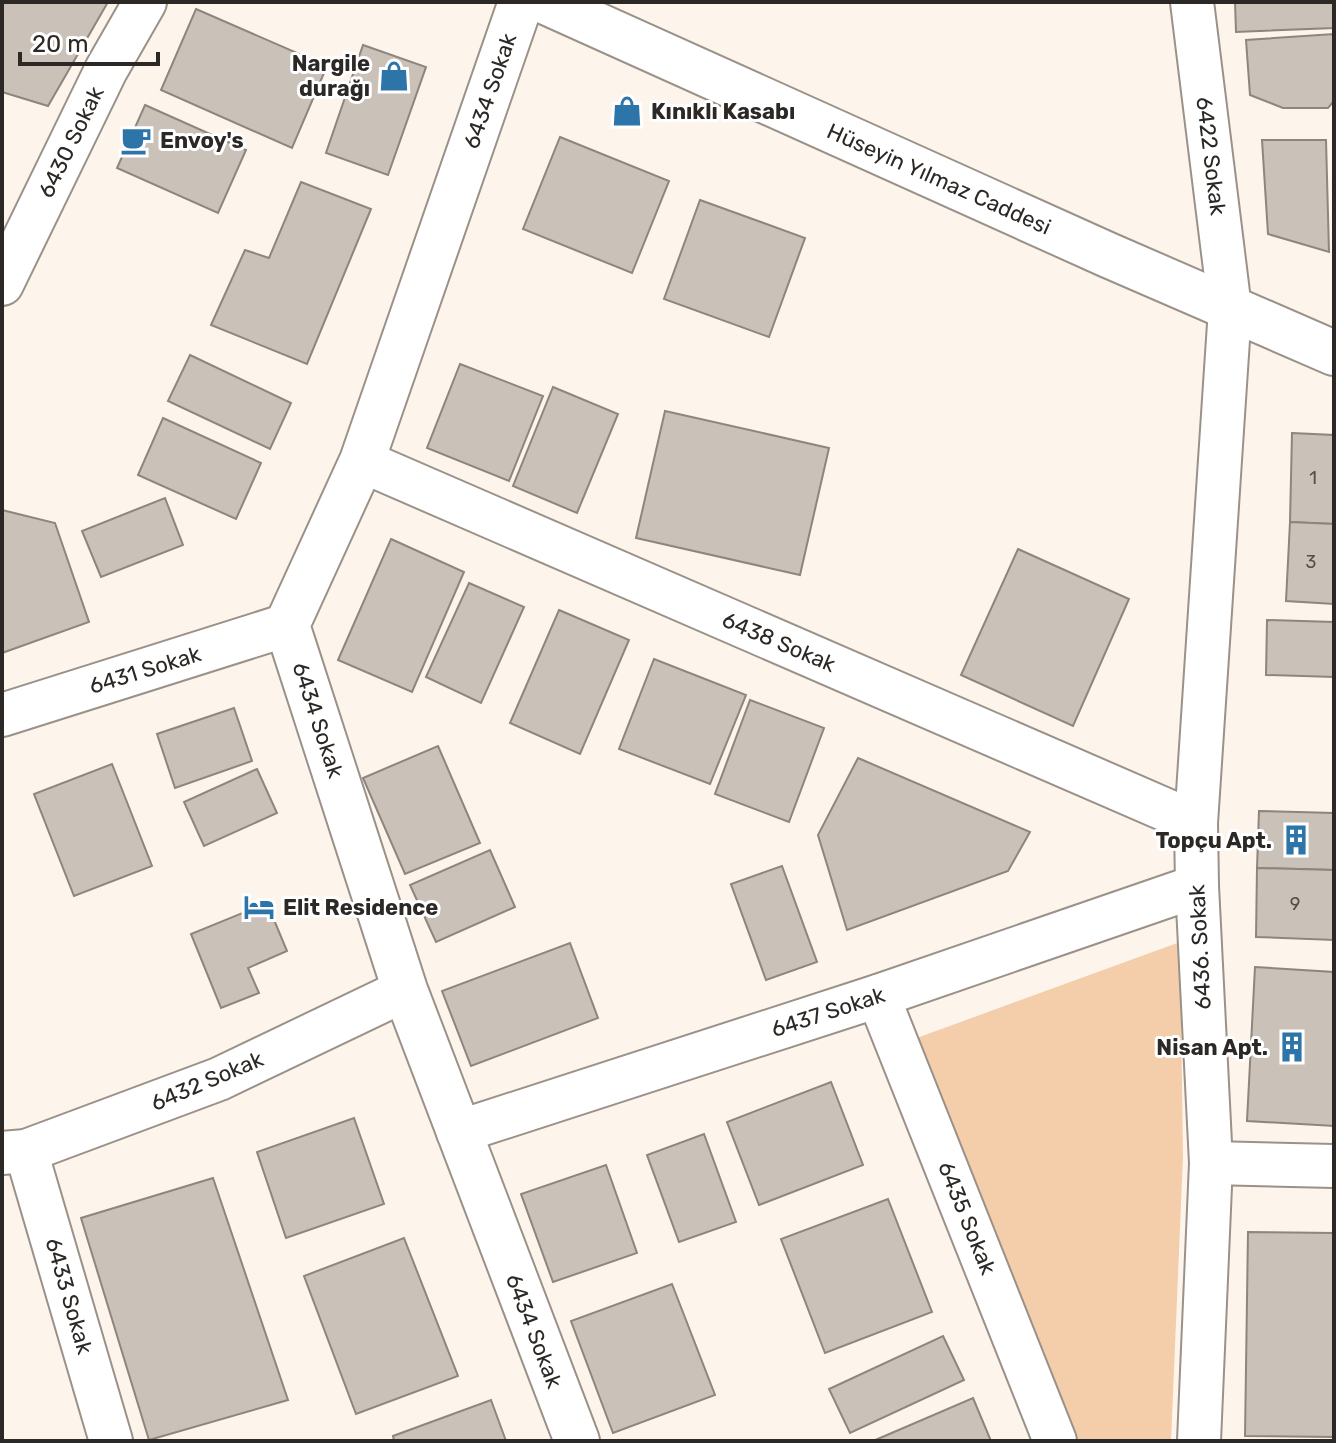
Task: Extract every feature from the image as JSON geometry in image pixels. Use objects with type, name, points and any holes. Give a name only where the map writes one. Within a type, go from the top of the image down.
[{"type":"street","name":"6430 Sokak","points":[[2,284],[106,70],[145,2]]},
{"type":"street","name":"6434 Sokak","points":[[521,2],[362,461],[287,625],[405,990],[577,1441]]},
{"type":"street","name":"Hüseyin Yılmaz Caddesi","points":[[546,2],[1334,353]]},
{"type":"street","name":"6422 Sokak","points":[[1192,2],[1230,309]]},
{"type":"street","name":"6436. Sokak","points":[[1199,1441],[1211,1163],[1196,823],[1230,309]]},
{"type":"street","name":"6438 Sokak","points":[[362,461],[1196,823]]},
{"type":"street","name":"6431 Sokak","points":[[2,715],[287,625]]},
{"type":"street","name":"6437 Sokak","points":[[458,1132],[878,996],[1197,886]]},
{"type":"street","name":"6432 Sokak","points":[[14,1152],[219,1079],[405,990]]},
{"type":"street","name":"6435 Sokak","points":[[878,996],[1055,1441]]},
{"type":"street","name":"6433 Sokak","points":[[14,1152],[111,1441]]},
{"type":"street","points":[[1211,1163],[1334,1166]]},
{"type":"shaded area","points":[[1180,942],[1183,1156],[1171,1441],[1074,1441],[914,1039]]},
{"type":"building","points":[[2,2],[108,2],[48,106],[2,92]]},
{"type":"building","points":[[1235,2],[1334,2],[1334,28],[1236,32]]},
{"type":"building","points":[[196,9],[327,66],[292,148],[161,90]]},
{"type":"building","points":[[1334,34],[1334,101],[1328,108],[1283,108],[1250,95],[1246,40]]},
{"type":"building","points":[[363,45],[426,67],[388,175],[326,153]]},
{"type":"building","points":[[145,105],[246,150],[218,213],[117,168]]},
{"type":"building","points":[[560,137],[669,181],[632,273],[523,229]]},
{"type":"building","points":[[1262,140],[1326,140],[1329,252],[1268,234]]},
{"type":"building","points":[[301,182],[371,209],[307,364],[211,325],[245,250],[269,258]]},
{"type":"building","points":[[700,200],[805,238],[769,337],[664,299]]},
{"type":"building","points":[[190,355],[291,403],[270,449],[168,401]]},
{"type":"building","points":[[460,364],[543,396],[509,481],[427,448]]},
{"type":"building","points":[[553,387],[618,414],[577,513],[513,486]]},
{"type":"building","points":[[665,411],[829,448],[800,575],[636,538]]},
{"type":"building","points":[[163,418],[261,463],[236,519],[138,475]]},
{"type":"building","points":[[1292,433],[1334,435],[1334,524],[1290,522]]},
{"type":"building","points":[[165,498],[183,545],[101,577],[82,531]]},
{"type":"building","points":[[2,510],[55,523],[89,622],[2,653]]},
{"type":"building","points":[[1290,522],[1334,524],[1334,604],[1286,601]]},
{"type":"building","points":[[391,539],[464,572],[412,692],[338,660]]},
{"type":"building","points":[[1018,549],[1129,599],[1073,726],[961,675]]},
{"type":"building","points":[[469,583],[524,607],[481,703],[426,677]]},
{"type":"building","points":[[559,610],[629,640],[580,754],[510,723]]},
{"type":"building","points":[[1267,620],[1334,622],[1334,677],[1266,675]]},
{"type":"building","points":[[654,659],[746,695],[710,784],[619,749]]},
{"type":"building","points":[[750,700],[824,728],[789,822],[715,794]]},
{"type":"building","points":[[234,708],[252,761],[175,788],[157,734]]},
{"type":"building","points":[[438,746],[480,843],[405,874],[363,778]]},
{"type":"building","points":[[858,758],[1030,832],[1008,871],[847,930],[818,835]]},
{"type":"building","points":[[112,764],[152,866],[74,896],[34,794]]},
{"type":"building","points":[[257,769],[277,813],[204,846],[184,802]]},
{"type":"building","name":"Topçu Apt.","points":[[1259,811],[1334,813],[1334,870],[1257,868]]},
{"type":"building","points":[[490,850],[515,907],[436,942],[410,885]]},
{"type":"building","points":[[782,866],[817,962],[766,980],[731,884]]},
{"type":"building","points":[[1257,868],[1334,870],[1334,940],[1256,937]]},
{"type":"building","points":[[267,903],[287,951],[248,968],[259,993],[221,1008],[191,934]]},
{"type":"building","points":[[570,943],[598,1018],[471,1066],[442,991]]},
{"type":"building","name":"Nisan Apt.","points":[[1255,967],[1334,972],[1334,1126],[1247,1121]]},
{"type":"building","points":[[831,1082],[863,1165],[759,1205],[727,1122]]},
{"type":"building","points":[[354,1118],[384,1204],[286,1238],[257,1152]]},
{"type":"building","points":[[704,1134],[736,1222],[679,1242],[647,1155]]},
{"type":"building","points":[[606,1165],[637,1253],[553,1282],[521,1194]]},
{"type":"building","points":[[213,1178],[288,1400],[149,1440],[81,1218]]},
{"type":"building","points":[[888,1199],[932,1312],[825,1353],[781,1239]]},
{"type":"building","points":[[1248,1232],[1334,1233],[1334,1437],[1245,1436]]},
{"type":"building","points":[[404,1238],[458,1376],[356,1414],[304,1276]]},
{"type":"building","points":[[672,1284],[715,1395],[613,1433],[571,1321]]},
{"type":"building","points":[[943,1336],[964,1380],[850,1433],[829,1389]]},
{"type":"building","points":[[973,1398],[991,1441],[873,1441]]},
{"type":"building","points":[[491,1400],[506,1441],[394,1441],[393,1436]]},
{"type":"place","name":"Nargile durağı","points":[[394,76]]},
{"type":"place","name":"Kınıklı Kasabı","points":[[627,111]]},
{"type":"place","name":"Envoy's","points":[[136,140]]},
{"type":"place","name":"Topçu Apt.","points":[[1296,840]]},
{"type":"place","name":"Elit Residence","points":[[259,907]]},
{"type":"place","name":"Nisan Apt.","points":[[1292,1047]]}]
